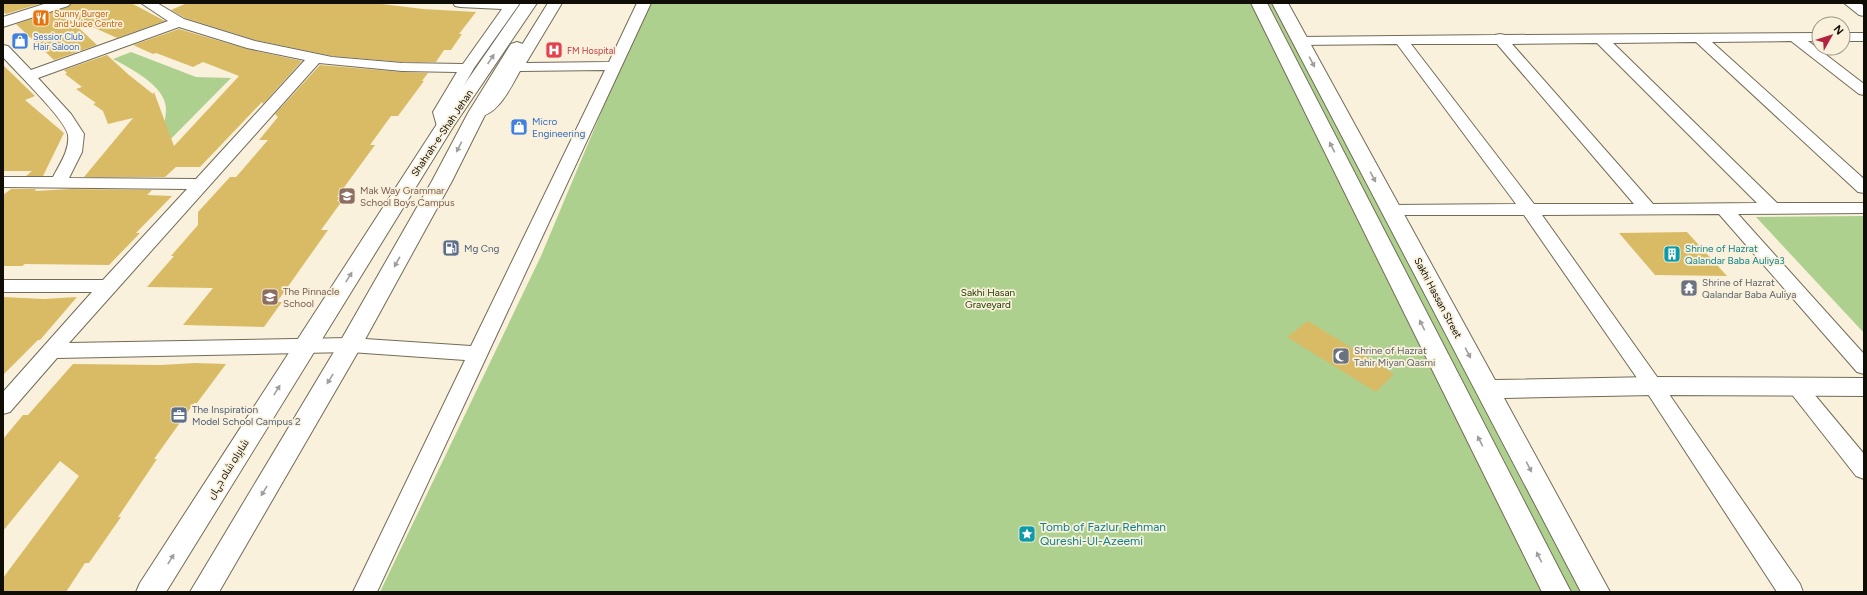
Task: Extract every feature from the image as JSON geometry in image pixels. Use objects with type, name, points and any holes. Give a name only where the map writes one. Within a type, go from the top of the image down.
[{"type":"street","points":[[3,22],[63,3]]},
{"type":"street","points":[[148,3],[179,22],[252,45],[315,58],[332,61],[402,67],[467,68]]},
{"type":"street","points":[[460,3],[512,4]]},
{"type":"street","name":"Shahrah-e-Shah Jehan","points":[[306,345],[444,127],[529,3]]},
{"type":"street","name":"Shahrah-e-Shah Jehan","points":[[350,345],[442,181],[477,113],[544,3]]},
{"type":"street","points":[[477,113],[495,101],[555,3]]},
{"type":"street","points":[[365,592],[644,3]]},
{"type":"street","points":[[1259,3],[1557,592]]},
{"type":"street","name":"Sakhi Hassan Street","points":[[1280,3],[1596,592]]},
{"type":"street","points":[[1851,3],[1864,12]]},
{"type":"street","points":[[444,127],[441,112],[467,68],[512,4]]},
{"type":"street","points":[[29,76],[179,22]]},
{"type":"street","points":[[1794,37],[1864,91]]},
{"type":"street","points":[[1300,41],[1500,38],[1811,37]]},
{"type":"street","points":[[1851,37],[1864,37]]},
{"type":"street","points":[[1500,38],[1648,209]]},
{"type":"street","points":[[1600,38],[1773,209]]},
{"type":"street","points":[[1700,38],[1864,188]]},
{"type":"street","points":[[1400,39],[1529,209],[1653,386],[1791,592]]},
{"type":"street","points":[[3,49],[66,117],[76,134],[74,152],[58,183]]},
{"type":"street","points":[[3,406],[108,286],[315,58]]},
{"type":"street","points":[[517,67],[614,66]]},
{"type":"street","points":[[3,182],[200,184]]},
{"type":"street","points":[[1391,210],[1864,208]]},
{"type":"street","points":[[1724,209],[1864,367]]},
{"type":"street","points":[[3,286],[108,286]]},
{"type":"street","name":"شاہراہِ شاہ جہاں","points":[[150,592],[306,345]]},
{"type":"street","points":[[51,351],[350,345],[479,354]]},
{"type":"street","points":[[204,592],[350,345]]},
{"type":"street","points":[[1487,389],[1653,386],[1864,387]]},
{"type":"street","points":[[1797,387],[1864,470]]},
{"type":"green space","name":"Sakhi Hasan Graveyard","points":[[647,3],[1280,3],[1596,592],[380,592],[541,256]]},
{"type":"green space","points":[[131,52],[196,77],[231,78],[155,155],[158,149],[166,109],[160,93],[154,85],[128,67],[113,59]]},
{"type":"green space","points":[[1864,216],[1864,333],[1756,217]]},
{"type":"building","points":[[3,3],[42,3],[6,14],[3,12]]},
{"type":"building","points":[[72,3],[131,3],[165,21],[117,38],[64,14],[97,45],[54,60],[16,24],[68,7]]},
{"type":"building","points":[[187,3],[374,3],[423,9],[476,12],[459,34],[462,34],[451,50],[444,50],[436,62],[402,62],[332,56],[255,40],[185,18],[171,10]]},
{"type":"building","points":[[179,29],[247,49],[302,61],[263,104],[262,102],[200,167],[176,167],[165,177],[84,177],[133,118],[108,124],[103,111],[93,104],[96,103],[76,89],[82,87],[65,74],[67,73],[64,70],[107,55],[153,94],[154,92],[174,146],[239,76],[203,62],[193,67],[156,53],[153,54],[133,45]]},
{"type":"building","points":[[3,65],[35,96],[25,100],[64,133],[43,176],[26,176],[32,171],[3,171]]},
{"type":"building","points":[[320,65],[428,73],[422,81],[424,81],[398,116],[391,116],[370,145],[375,145],[337,197],[340,197],[337,201],[342,201],[321,230],[328,230],[277,302],[282,302],[264,327],[183,325],[213,288],[147,287],[198,225],[198,212],[230,177],[236,177],[268,140],[259,140],[278,117],[275,114]]},
{"type":"building","points":[[11,189],[36,189],[35,191],[71,189],[152,190],[147,195],[172,196],[136,233],[140,233],[109,265],[25,264],[22,266],[3,266],[3,195]]},
{"type":"building","name":"Shrine of Hazrat Qalandar Baba Auliya3","points":[[1687,232],[1727,276],[1655,275],[1619,233]]},
{"type":"building","points":[[3,297],[44,299],[77,297],[40,340],[38,340],[3,375]]},
{"type":"building","name":"Shrine of Hazrat Tahir Miyan Qasmi","points":[[1308,321],[1394,374],[1376,392],[1287,337]]},
{"type":"building","points":[[195,363],[226,364],[197,403],[194,403],[154,459],[157,459],[118,517],[121,517],[89,563],[85,563],[66,592],[3,592],[3,578],[79,476],[60,461],[3,531],[3,439],[23,415],[28,415],[73,364],[161,365]]},
{"type":"place","name":"Sunny Burger and Juice Centre","points":[[41,18]]},
{"type":"place","name":"Sessior Club Hair Saloon","points":[[20,41]]},
{"type":"place","name":"FM Hospital","points":[[554,50]]},
{"type":"place","name":"Micro Engineering","points":[[519,127]]},
{"type":"place","name":"Mak Way Grammar School Boys Campus","points":[[347,196]]},
{"type":"place","name":"Mg Cng","points":[[451,248]]},
{"type":"place","name":"Shrine of Hazrat Qalandar Baba Auliya3","points":[[1672,254]]},
{"type":"place","name":"Shrine of Hazrat Qalandar Baba Auliya","points":[[1689,288]]},
{"type":"place","name":"The Pinnacle School","points":[[270,297]]},
{"type":"place","name":"Shrine of Hazrat Tahir Miyan Qasmi","points":[[1341,356]]},
{"type":"place","name":"The Inspiration Model School Campus 2","points":[[179,415]]},
{"type":"place","name":"Tomb of Fazlur Rehman Qureshi-Ul-Azeemi","points":[[1027,534]]}]
